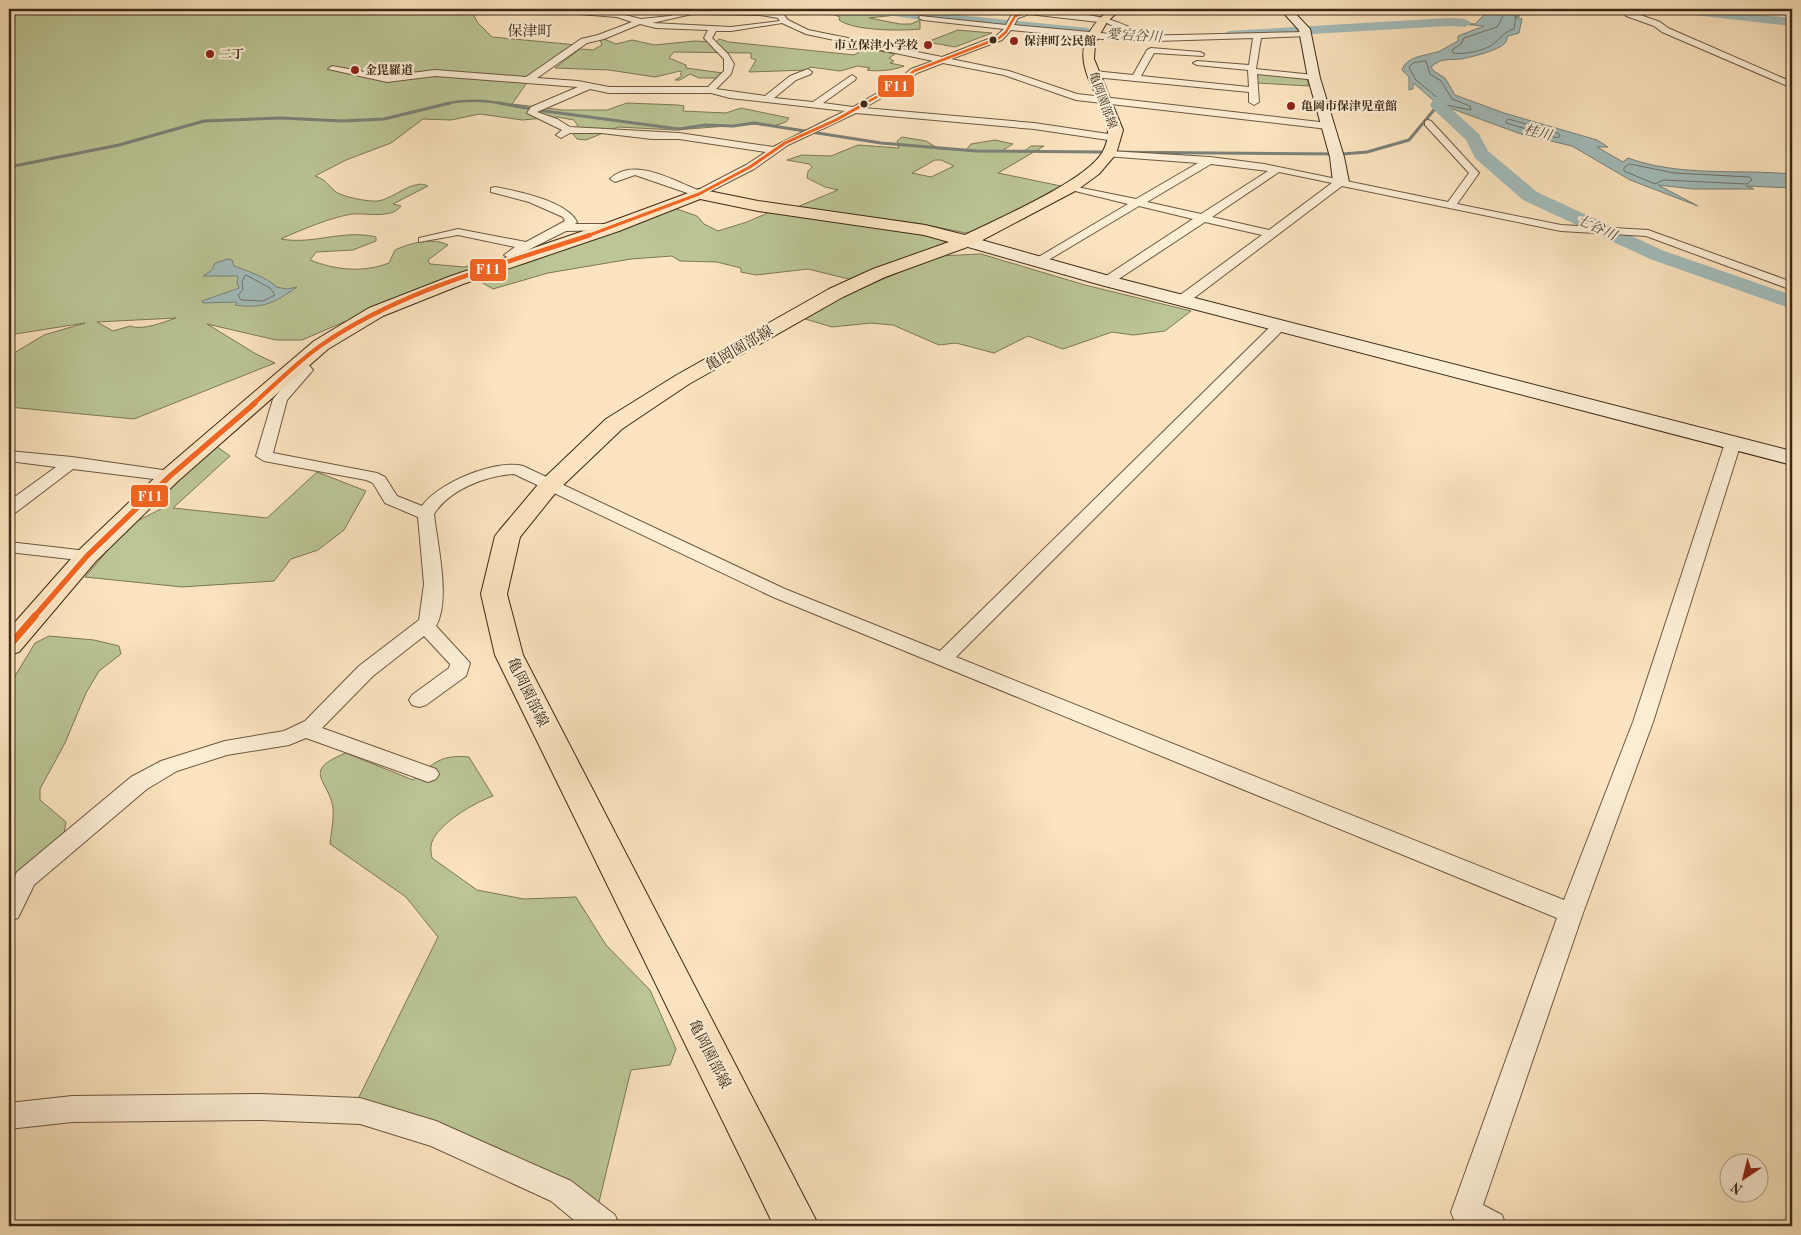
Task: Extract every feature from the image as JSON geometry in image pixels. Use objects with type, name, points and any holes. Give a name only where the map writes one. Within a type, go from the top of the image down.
[{"type":"main road","points":[[1092,35],[1103,20],[1115,9]]},
{"type":"main road","name":"亀岡園部線","points":[[797,1226],[509,655],[494,594],[508,536],[549,486],[614,424],[682,380],[836,292],[880,273],[967,241],[1072,187],[1094,171],[1111,149],[1116,130],[1088,59],[1092,35]]},
{"type":"main road","points":[[9,646],[87,556],[170,476],[327,341],[376,312],[457,280],[613,227],[698,194],[776,209],[925,230],[967,241]]},
{"type":"street","points":[[541,9],[618,15],[656,26],[713,28],[785,22]]},
{"type":"street","points":[[921,9],[918,14],[1092,35],[1156,39],[1208,37],[1252,29],[1305,31]]},
{"type":"street","points":[[1005,35],[1019,12],[1040,9]]},
{"type":"street","points":[[1088,18],[1092,9],[1187,11],[1252,9]]},
{"type":"street","points":[[1285,9],[1305,31],[1314,78],[1337,154],[1341,182]]},
{"type":"street","points":[[1628,9],[1627,12],[1629,14],[1792,84]]},
{"type":"street","points":[[1231,10],[1252,29],[1256,54],[1252,69],[1254,105],[1245,118]]},
{"type":"street","points":[[527,81],[584,42],[638,22],[699,11],[760,13],[780,16],[785,22],[806,32],[1006,73],[1062,94],[1105,100],[1193,86],[1252,69],[1314,78]]},
{"type":"street","points":[[1000,11],[1103,20],[1127,28],[1135,34]]},
{"type":"street","points":[[1187,11],[1208,37]]},
{"type":"street","points":[[954,19],[980,16]]},
{"type":"street","points":[[923,18],[1010,25]]},
{"type":"street","points":[[711,90],[729,70],[729,62],[726,56],[710,45],[708,38],[713,28]]},
{"type":"street","points":[[1072,43],[1092,35],[1135,34],[1208,37]]},
{"type":"street","points":[[615,179],[634,172],[648,175],[698,194],[750,167],[775,150],[855,109],[897,85],[914,71],[1005,35],[1032,39]]},
{"type":"street","points":[[1193,86],[1200,54],[1208,37]]},
{"type":"street","points":[[1136,78],[1151,50],[1200,54]]},
{"type":"street","points":[[332,69],[387,78],[434,74],[623,90],[711,90],[767,99],[855,109],[1034,126],[1111,149],[1210,160],[1276,170],[1450,206],[1569,228],[1648,233],[1792,286]]},
{"type":"street","points":[[767,99],[792,78],[808,72]]},
{"type":"street","points":[[1094,74],[1193,86],[1253,90]]},
{"type":"street","points":[[816,104],[852,78]]},
{"type":"street","points":[[885,83],[897,85]]},
{"type":"street","points":[[588,86],[560,100],[534,109],[532,114],[554,121],[564,132],[601,130],[652,136],[679,136],[775,150]]},
{"type":"street","points":[[1193,86],[1245,118],[1328,126]]},
{"type":"street","points":[[560,100],[596,97],[623,90]]},
{"type":"street","points":[[1428,123],[1474,173],[1450,206]]},
{"type":"street","points":[[1036,262],[1210,160]]},
{"type":"street","points":[[1107,281],[1276,170]]},
{"type":"street","points":[[1182,301],[1341,182]]},
{"type":"street","points":[[1072,187],[1270,234]]},
{"type":"street","points":[[495,190],[523,196],[568,214],[571,222],[566,228]]},
{"type":"street","points":[[510,254],[525,244],[566,228],[613,227]]},
{"type":"street","points":[[423,240],[458,232],[482,238],[525,244]]},
{"type":"street","points":[[967,241],[1036,262],[1182,301],[1792,458]]},
{"type":"street","points":[[943,659],[1279,326]]},
{"type":"street","points":[[301,364],[306,370],[280,399],[264,456],[371,476],[379,480],[391,499],[426,514]]},
{"type":"street","points":[[1491,1226],[1466,1212],[1571,913],[1643,722],[1733,443]]},
{"type":"street","points":[[9,456],[72,462],[170,476]]},
{"type":"street","points":[[9,510],[72,462]]},
{"type":"street","points":[[9,911],[25,878],[139,783],[169,766],[225,748],[289,738],[312,726],[366,671],[425,626],[432,614],[432,580],[426,514],[433,504],[454,486],[501,470],[518,469],[549,486],[779,592],[1571,913]]},
{"type":"street","points":[[9,547],[87,556]]},
{"type":"street","points":[[419,700],[459,671],[460,663],[425,626]]},
{"type":"street","points":[[305,730],[428,774]]},
{"type":"street","points":[[9,1116],[82,1109],[261,1107],[360,1111],[436,1134],[561,1191],[604,1226]]},
{"type":"green space","points":[[9,9],[104,9],[107,11],[470,9],[478,23],[492,37],[577,45],[533,74],[512,104],[563,110],[607,110],[627,103],[678,105],[684,106],[683,111],[726,113],[741,108],[789,118],[786,122],[774,126],[753,124],[675,130],[618,127],[586,140],[577,139],[573,134],[578,126],[574,120],[557,117],[522,120],[480,114],[451,120],[423,119],[391,143],[346,160],[315,176],[325,181],[339,194],[369,201],[384,199],[416,185],[428,186],[393,204],[401,206],[392,213],[345,215],[316,224],[281,239],[305,240],[352,235],[376,237],[376,241],[353,250],[316,252],[310,260],[329,266],[349,269],[369,268],[389,263],[395,250],[414,243],[429,241],[448,245],[428,260],[430,264],[464,267],[498,259],[502,260],[393,301],[302,340],[276,340],[207,324],[256,354],[275,363],[134,419],[9,407],[9,356],[44,335],[85,323],[9,335]],"holes":[[[176,318],[147,327],[130,326],[113,331],[97,322]]]},
{"type":"green space","points":[[824,11],[877,12],[914,16],[913,18],[896,15],[869,18],[900,24],[911,24],[920,20],[920,29],[890,30],[855,26],[846,24],[839,20],[840,17]]},
{"type":"green space","points":[[958,30],[992,33],[955,47],[927,42]]},
{"type":"green space","points":[[604,39],[616,44],[632,40],[655,45],[694,41],[716,42],[719,39],[729,42],[854,55],[861,51],[848,49],[854,46],[895,54],[889,58],[894,61],[890,63],[904,66],[881,71],[867,70],[870,68],[858,66],[840,71],[810,67],[808,70],[749,72],[756,60],[751,58],[751,53],[674,52],[669,58],[686,65],[686,68],[723,73],[719,78],[699,78],[690,74],[680,80],[675,80],[682,76],[680,74],[682,72],[655,77],[609,70],[555,68],[580,49],[593,50],[602,45],[600,40]]},
{"type":"green space","points":[[1256,73],[1307,79],[1309,86],[1257,83]]},
{"type":"green space","points":[[902,137],[926,141],[939,149],[966,150],[971,144],[995,140],[1013,144],[1003,150],[1023,152],[1031,146],[1044,146],[998,173],[1061,186],[982,229],[966,233],[922,224],[797,207],[838,190],[825,187],[807,178],[808,171],[812,167],[809,164],[787,160],[802,155],[831,156],[858,145],[899,148],[897,141]],"holes":[[[935,160],[941,160],[954,166],[931,177],[912,173]]]},
{"type":"green space","points":[[674,208],[697,216],[704,224],[718,231],[770,212],[924,234],[950,242],[853,280],[808,269],[756,275],[741,272],[741,268],[717,262],[680,261],[672,256],[631,259],[548,273],[493,289],[476,279],[533,261]]},
{"type":"green space","points":[[981,254],[1085,285],[1191,311],[1165,331],[1133,335],[1112,332],[1063,349],[1028,336],[994,353],[956,343],[939,345],[893,325],[871,323],[832,327],[802,318],[840,297],[939,256]]},
{"type":"green space","points":[[216,446],[230,456],[173,508],[267,518],[317,472],[366,491],[344,530],[318,550],[291,559],[274,581],[182,587],[85,577],[129,525],[161,509],[164,493]]},
{"type":"green space","points":[[49,636],[94,640],[119,646],[121,654],[99,671],[86,693],[65,743],[40,789],[40,800],[66,822],[64,833],[9,892],[9,686],[35,643]]},
{"type":"green space","points":[[346,753],[413,780],[426,769],[445,758],[469,757],[493,796],[476,803],[458,814],[442,828],[432,842],[432,858],[477,890],[524,899],[576,897],[606,945],[650,990],[676,1049],[670,1065],[631,1070],[597,1210],[356,1103],[438,937],[406,897],[330,844],[333,808],[331,798],[321,777],[321,771],[324,765],[332,759]]},
{"type":"water","name":"桂川","points":[[1490,9],[1522,9],[1519,17],[1514,17],[1522,19],[1519,33],[1508,36],[1502,46],[1491,51],[1461,59],[1441,61],[1431,67],[1445,78],[1455,95],[1504,113],[1597,140],[1608,147],[1597,147],[1623,162],[1628,158],[1668,168],[1792,174],[1792,188],[1746,186],[1754,189],[1693,189],[1658,185],[1698,206],[1630,180],[1572,146],[1521,134],[1447,107],[1461,121],[1458,122],[1413,83],[1413,89],[1409,90],[1409,77],[1402,70],[1408,61],[1440,51],[1458,41],[1458,36],[1484,26],[1452,23],[1419,24],[1450,22],[1475,24]]},
{"type":"water","points":[[228,259],[232,260],[234,266],[263,278],[276,287],[287,289],[297,287],[268,304],[245,306],[235,305],[237,303],[235,302],[203,303],[202,301],[239,288],[237,283],[238,276],[203,276],[212,270],[215,263]]},
{"type":"waterway","name":"愛宕谷川","points":[[73,9],[113,9]]},
{"type":"waterway","name":"愛宕谷川","points":[[679,9],[894,12],[944,19],[1088,32]]},
{"type":"waterway","points":[[1677,9],[1792,22]]},
{"type":"waterway","name":"愛宕谷川","points":[[1229,35],[1449,22],[1465,23]]},
{"type":"waterway","points":[[450,103],[475,101],[503,104]]},
{"type":"waterway","name":"七谷川","points":[[1440,101],[1438,105],[1473,138],[1481,154],[1530,196],[1657,255],[1792,302]]},
{"type":"waterway","points":[[9,167],[119,145],[204,121],[281,118],[342,121],[384,119],[450,103]]},
{"type":"waterway","points":[[445,104],[450,103]]},
{"type":"waterway","points":[[499,103],[503,104]]},
{"type":"waterway","points":[[503,104],[532,109]]},
{"type":"waterway","points":[[537,110],[679,129],[705,125],[733,126],[754,123],[881,143],[976,151],[1343,154],[1367,152],[1409,140],[1438,105]]},
{"type":"transit line","name":"F11","points":[[9,646],[87,556],[170,476],[321,345],[351,326],[376,312],[457,280],[613,227],[699,194],[750,167],[785,143],[836,120],[896,86],[914,71],[999,38],[1006,32],[1015,16],[1040,9]]},
{"type":"place","name":"保津町公民館","points":[[1014,41]]},
{"type":"place","name":"市立保津小学校","points":[[928,45]]},
{"type":"place","name":"二丁","points":[[210,54]]},
{"type":"place","name":"金毘羅道","points":[[355,70]]},
{"type":"place","name":"亀岡市保津児童館","points":[[1291,106]]},
{"type":"district","name":"保津町","points":[[530,31]]}]
